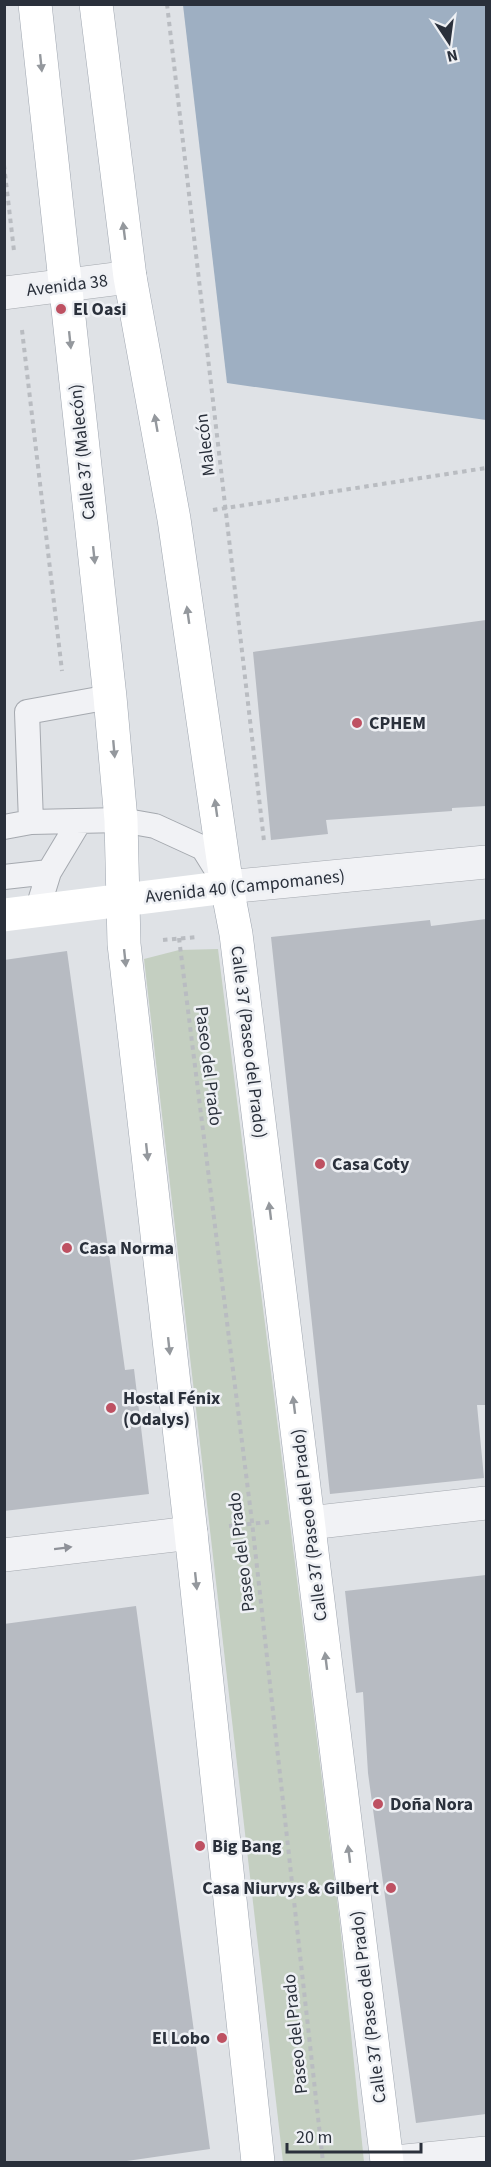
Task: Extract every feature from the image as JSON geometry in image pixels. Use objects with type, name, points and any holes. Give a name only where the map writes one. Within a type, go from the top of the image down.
[{"type":"main road","name":"Calle 37 (Malecón)","points":[[35,4],[110,697],[120,820],[123,900]]},
{"type":"main road","points":[[96,4],[130,277],[174,519],[227,887]]},
{"type":"main road","name":"Avenida 40 (Campomanes)","points":[[4,915],[227,887]]},
{"type":"main road","name":"Calle 37 (Paseo del Prado)","points":[[227,887],[236,934],[387,2163]]},
{"type":"main road","points":[[123,900],[124,944],[191,1533],[258,2163]]},
{"type":"street","name":"Avenida 38","points":[[11,292],[130,277]]},
{"type":"street","name":"Avenida 40 (Campomanes)","points":[[227,887],[486,862]]},
{"type":"street","points":[[309,1523],[486,1503]]},
{"type":"street","points":[[4,1555],[191,1533]]},
{"type":"street","points":[[395,2163],[486,2153]]},
{"type":"lane","points":[[31,822],[27,712],[110,697]]},
{"type":"lane","points":[[4,827],[31,822],[120,820],[155,826],[203,848],[227,887]]},
{"type":"lane","points":[[37,911],[50,872],[79,822]]},
{"type":"lane","points":[[4,877],[50,872]]},
{"type":"path","name":"Malecón","points":[[167,4],[268,882]]},
{"type":"path","points":[[4,165],[11,292],[66,705]]},
{"type":"path","points":[[174,519],[226,508],[486,468]]},
{"type":"path","name":"Paseo del Prado","points":[[179,938],[252,1522],[323,2163]]},
{"type":"path","points":[[191,1533],[252,1522],[309,1523]]},
{"type":"green space","points":[[218,949],[339,1915],[364,2162],[283,2162],[144,959],[179,950]]},
{"type":"water","points":[[183,5],[486,5],[486,420],[227,383]]},
{"type":"building","points":[[486,620],[486,806],[452,808],[452,811],[326,820],[328,834],[271,840],[253,652]]},
{"type":"building","points":[[486,919],[486,1405],[477,1405],[484,1478],[330,1494],[271,937],[430,920],[431,926]]},
{"type":"building","points":[[67,951],[125,1370],[134,1369],[149,1494],[4,1511],[4,960]]},
{"type":"building","points":[[486,1575],[486,2114],[416,2123],[368,1773],[363,1692],[356,1693],[345,1591]]},
{"type":"building","points":[[136,1606],[210,2149],[113,2163],[4,2163],[4,1624]]},
{"type":"place","name":"El Oasi","points":[[61,309]]},
{"type":"place","name":"CPHEM","points":[[357,723]]},
{"type":"place","name":"Casa Coty","points":[[320,1164]]},
{"type":"place","name":"Casa Norma","points":[[67,1248]]},
{"type":"place","name":"Hostal Fénix (Odalys)","points":[[111,1408]]},
{"type":"place","name":"Doña Nora","points":[[378,1804]]},
{"type":"place","name":"Big Bang","points":[[200,1846]]},
{"type":"place","name":"Casa Niurvys & Gilbert","points":[[391,1888]]},
{"type":"place","name":"El Lobo","points":[[222,2038]]}]
